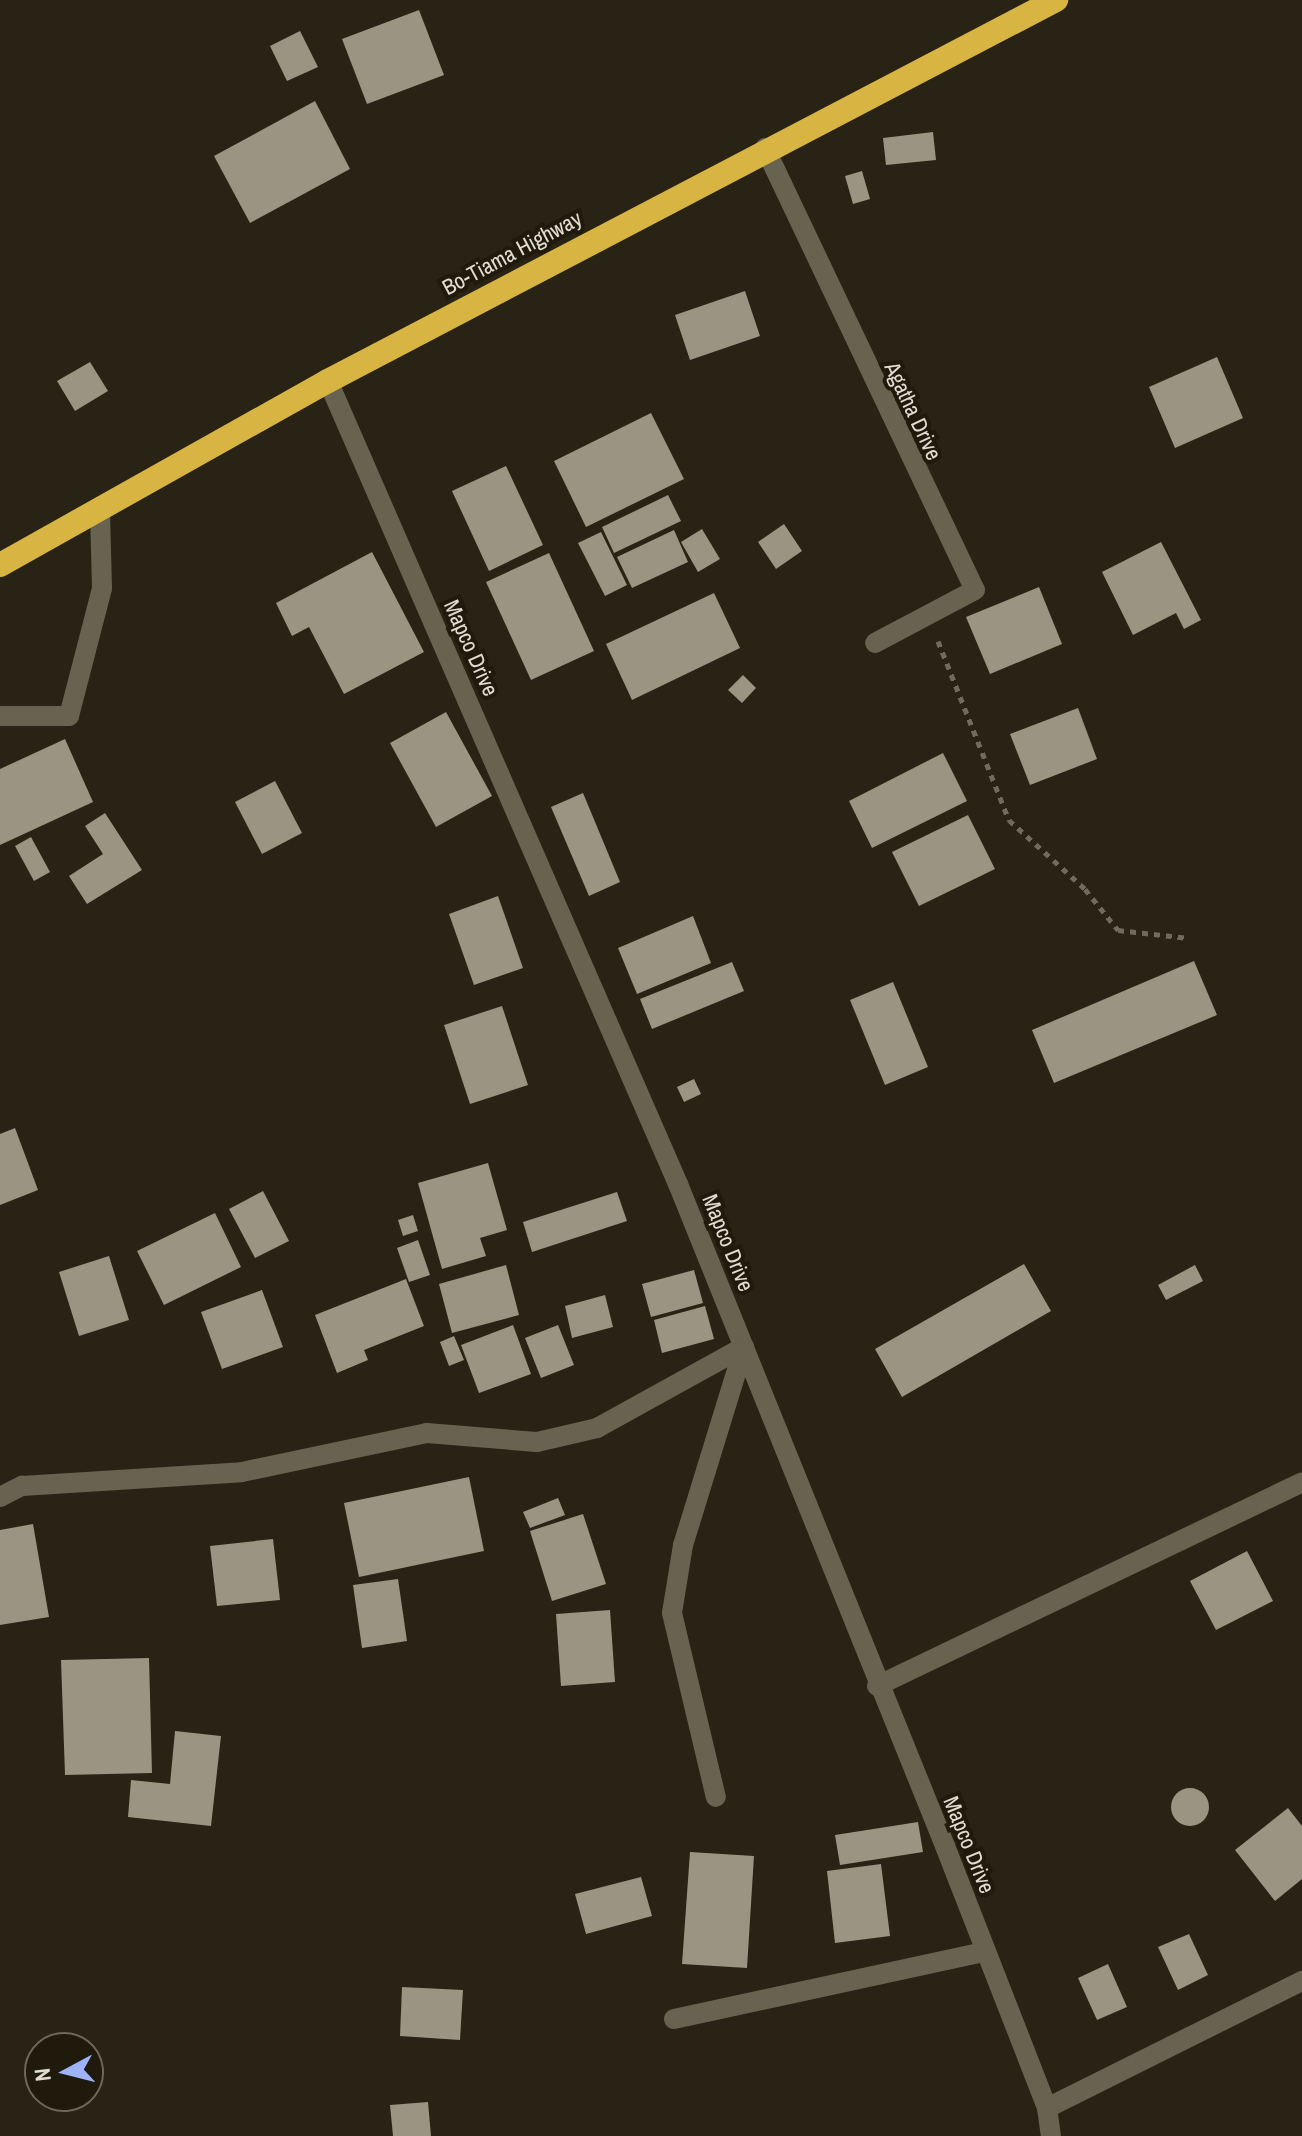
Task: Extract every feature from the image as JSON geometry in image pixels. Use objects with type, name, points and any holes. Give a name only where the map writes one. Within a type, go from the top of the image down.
[{"type":"highway","name":"Bo-Tiama Highway","points":[[0,565],[328,381],[765,148],[1056,0]]},
{"type":"street","name":"Agatha Drive","points":[[765,148],[975,590],[875,643]]},
{"type":"street","name":"Mapco Drive","points":[[328,381],[744,1347],[1047,2108],[1051,2136]]},
{"type":"street","points":[[0,716],[69,716],[102,588],[100,510]]},
{"type":"street","points":[[0,1497],[22,1486],[242,1472],[427,1433],[537,1442],[597,1428],[744,1347]]},
{"type":"street","points":[[716,1797],[672,1613],[683,1545],[744,1347]]},
{"type":"street","points":[[877,1686],[1302,1482]]},
{"type":"street","points":[[674,2019],[985,1952]]},
{"type":"street","points":[[1047,2108],[1302,1981]]},
{"type":"path","points":[[927,615],[1009,820],[1085,889],[1118,930],[1189,938]]},
{"type":"building","points":[[419,10],[444,75],[367,104],[342,39]]},
{"type":"building","points":[[300,31],[318,67],[287,81],[270,46]]},
{"type":"building","points":[[315,101],[350,169],[250,223],[214,156]]},
{"type":"building","points":[[933,132],[936,160],[886,165],[883,138]]},
{"type":"building","points":[[862,171],[870,199],[853,204],[845,176]]},
{"type":"building","points":[[745,291],[760,336],[690,360],[675,315]]},
{"type":"building","points":[[1217,357],[1243,418],[1175,448],[1149,387]]},
{"type":"building","points":[[90,362],[108,391],[75,411],[57,381]]},
{"type":"building","points":[[651,413],[684,479],[586,527],[554,461]]},
{"type":"building","points":[[506,466],[543,545],[489,571],[452,491]]},
{"type":"building","points":[[668,495],[681,521],[614,553],[602,527]]},
{"type":"building","points":[[784,524],[802,551],[776,569],[758,542]]},
{"type":"building","points":[[702,529],[720,559],[698,572],[681,542]]},
{"type":"building","points":[[674,530],[688,562],[632,588],[617,557]]},
{"type":"building","points":[[601,532],[627,585],[605,596],[578,543]]},
{"type":"building","points":[[1161,542],[1201,620],[1184,629],[1176,613],[1133,635],[1102,572]]},
{"type":"building","points":[[372,552],[424,652],[344,694],[309,627],[292,636],[276,603]]},
{"type":"building","points":[[549,553],[594,651],[531,680],[486,582]]},
{"type":"building","points":[[1039,587],[1062,644],[990,674],[966,617]]},
{"type":"building","points":[[714,593],[740,648],[632,700],[606,644]]},
{"type":"building","points":[[743,675],[756,688],[742,703],[728,690]]},
{"type":"building","points":[[1078,708],[1097,759],[1030,785],[1010,734]]},
{"type":"building","points":[[446,712],[492,796],[436,827],[390,743]]},
{"type":"building","points":[[65,739],[93,802],[0,845],[0,769]]},
{"type":"building","points":[[943,753],[967,801],[872,848],[849,801]]},
{"type":"building","points":[[275,781],[302,833],[262,854],[235,802]]},
{"type":"building","points":[[583,793],[620,882],[589,896],[551,807]]},
{"type":"building","points":[[105,813],[142,870],[87,904],[69,876],[103,854],[85,826]]},
{"type":"building","points":[[968,815],[995,869],[919,906],[892,852]]},
{"type":"building","points":[[31,837],[50,872],[34,881],[15,846]]},
{"type":"building","points":[[498,896],[523,968],[474,985],[449,914]]},
{"type":"building","points":[[693,916],[711,963],[637,994],[618,948]]},
{"type":"building","points":[[1194,961],[1217,1015],[1054,1083],[1032,1030]]},
{"type":"building","points":[[732,962],[744,991],[652,1029],[640,999]]},
{"type":"building","points":[[893,982],[928,1067],[885,1085],[850,1000]]},
{"type":"building","points":[[502,1006],[528,1085],[470,1104],[444,1025]]},
{"type":"building","points":[[694,1079],[701,1094],[684,1102],[677,1087]]},
{"type":"building","points":[[15,1128],[38,1190],[0,1205],[0,1134]]},
{"type":"building","points":[[488,1163],[507,1230],[480,1238],[486,1256],[442,1269],[418,1183]]},
{"type":"building","points":[[263,1191],[289,1241],[255,1258],[229,1209]]},
{"type":"building","points":[[617,1192],[627,1221],[532,1252],[523,1222]]},
{"type":"building","points":[[215,1213],[241,1267],[164,1305],[137,1251]]},
{"type":"building","points":[[413,1215],[418,1231],[403,1236],[398,1220]]},
{"type":"building","points":[[418,1240],[430,1275],[409,1282],[397,1248]]},
{"type":"building","points":[[109,1256],[129,1320],[79,1336],[59,1272]]},
{"type":"building","points":[[1024,1264],[1051,1311],[902,1397],[875,1349]]},
{"type":"building","points":[[506,1265],[519,1315],[452,1333],[439,1284]]},
{"type":"building","points":[[1195,1265],[1203,1281],[1166,1300],[1158,1285]]},
{"type":"building","points":[[694,1270],[703,1303],[651,1317],[642,1284]]},
{"type":"building","points":[[406,1279],[424,1326],[364,1350],[368,1360],[337,1373],[315,1315]]},
{"type":"building","points":[[262,1290],[283,1347],[222,1369],[201,1312]]},
{"type":"building","points":[[605,1295],[613,1327],[572,1338],[565,1306]]},
{"type":"building","points":[[705,1306],[714,1339],[662,1353],[654,1320]]},
{"type":"building","points":[[513,1325],[531,1374],[479,1393],[461,1345]]},
{"type":"building","points":[[558,1325],[574,1365],[541,1378],[525,1338]]},
{"type":"building","points":[[454,1336],[464,1360],[449,1366],[440,1342]]},
{"type":"building","points":[[469,1477],[484,1551],[359,1577],[344,1503]]},
{"type":"building","points":[[558,1498],[565,1515],[530,1528],[523,1512]]},
{"type":"building","points":[[583,1514],[606,1584],[552,1601],[530,1531]]},
{"type":"building","points":[[33,1524],[49,1617],[0,1625],[0,1530]]},
{"type":"building","points":[[273,1539],[280,1600],[217,1606],[210,1546]]},
{"type":"building","points":[[1247,1551],[1273,1601],[1216,1630],[1190,1581]]},
{"type":"building","points":[[398,1579],[407,1641],[362,1648],[353,1585]]},
{"type":"building","points":[[610,1610],[615,1682],[561,1686],[556,1614]]},
{"type":"building","points":[[149,1658],[152,1773],[65,1775],[61,1660]]},
{"type":"building","points":[[175,1731],[221,1736],[211,1826],[128,1817],[131,1780],[170,1784]]},
{"type":"building","points":[[1190,1788],[1203,1794],[1209,1807],[1203,1820],[1190,1826],[1177,1820],[1171,1807],[1177,1794]]},
{"type":"building","points":[[1288,1808],[1302,1826],[1302,1879],[1275,1901],[1235,1850]]},
{"type":"building","points":[[918,1822],[923,1852],[840,1865],[835,1835]]},
{"type":"building","points":[[690,1852],[754,1856],[747,1968],[682,1964]]},
{"type":"building","points":[[881,1864],[890,1936],[835,1943],[827,1871]]},
{"type":"building","points":[[641,1877],[652,1916],[586,1934],[575,1894]]},
{"type":"building","points":[[1189,1934],[1208,1975],[1178,1990],[1158,1947]]},
{"type":"building","points":[[1108,1964],[1127,2007],[1097,2020],[1078,1978]]},
{"type":"building","points":[[402,1987],[463,1990],[460,2040],[400,2036]]},
{"type":"building","points":[[428,2102],[431,2136],[393,2136],[390,2105]]}]
